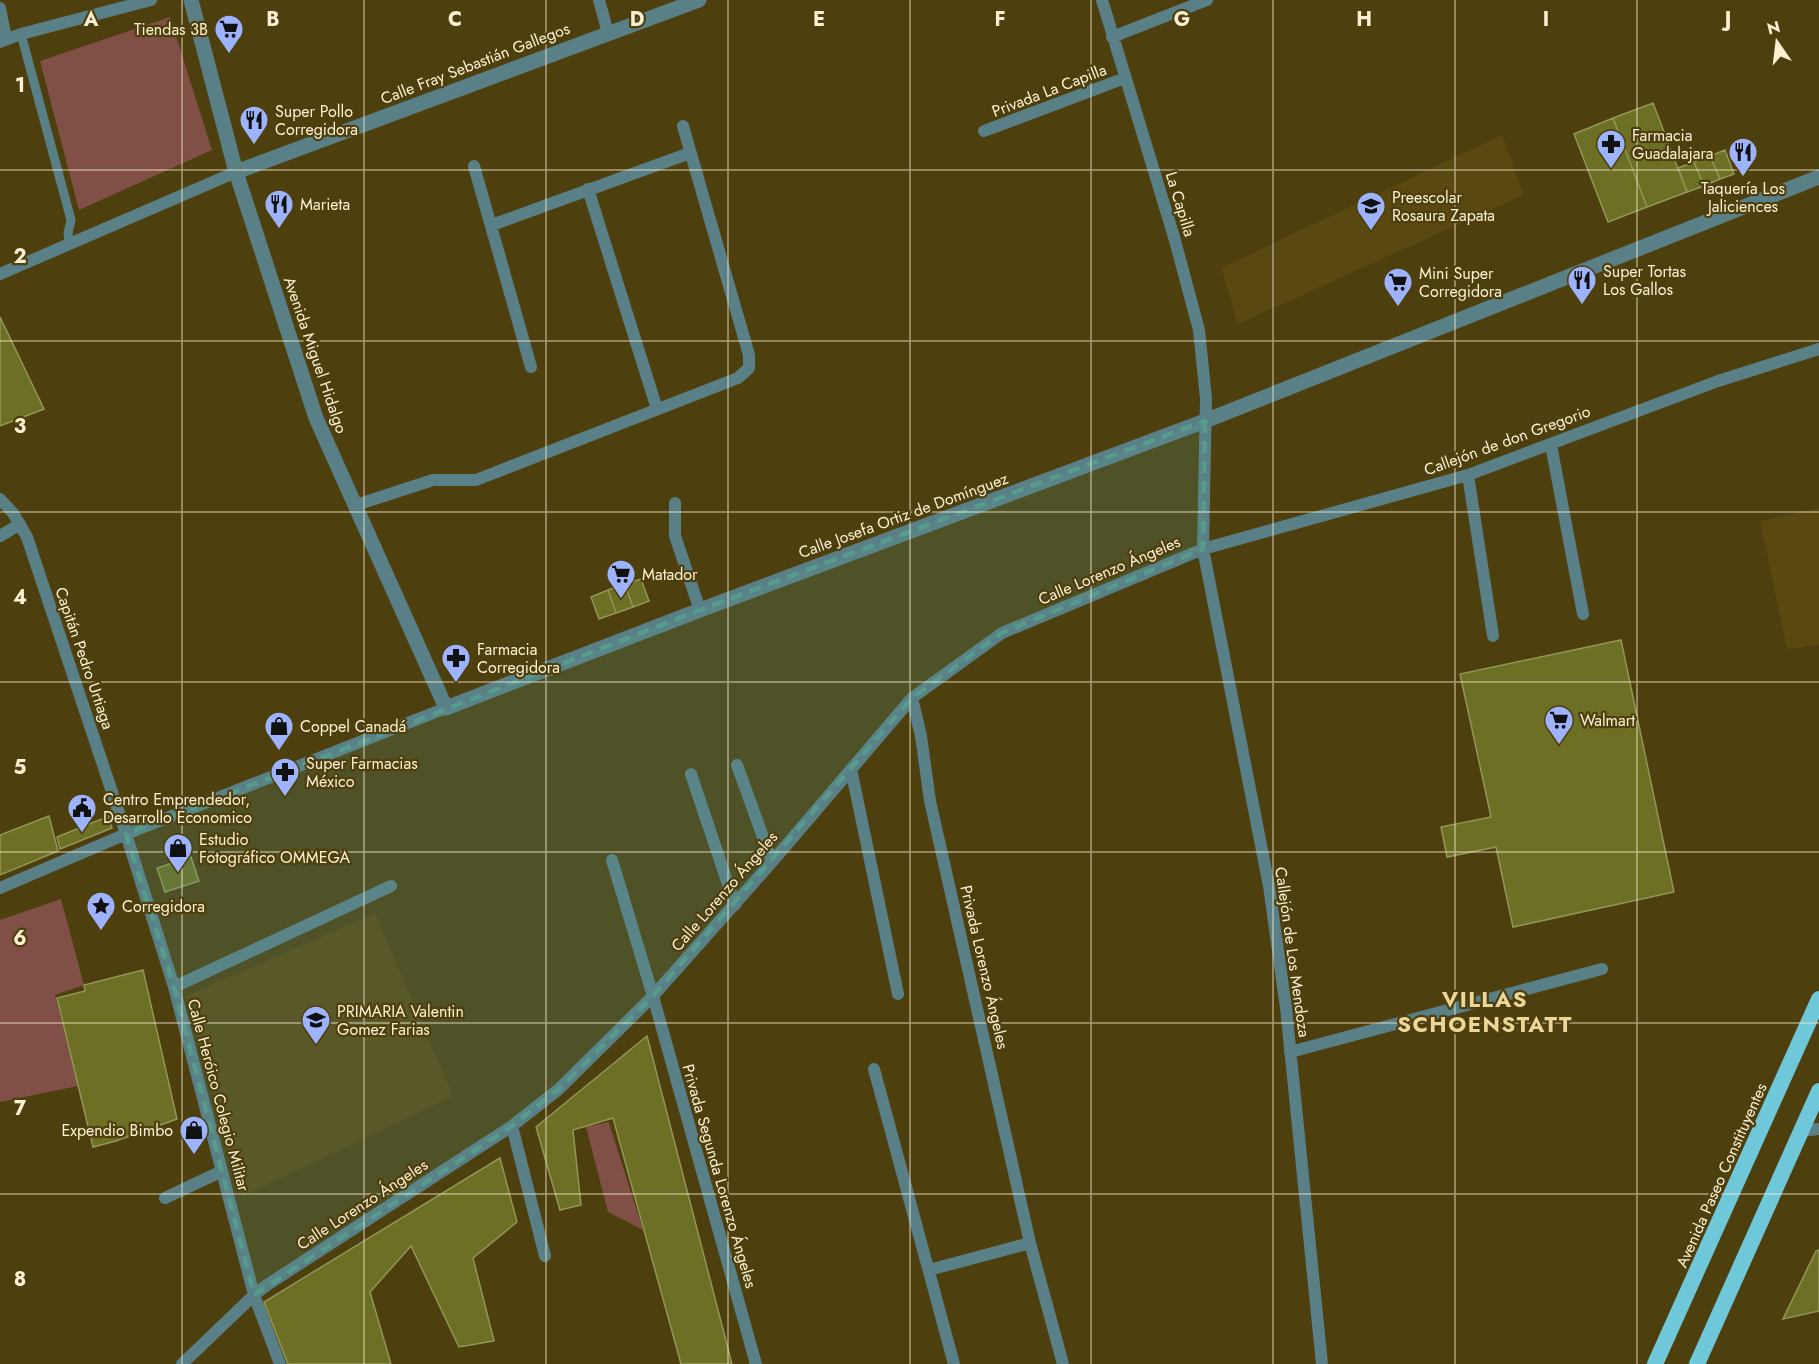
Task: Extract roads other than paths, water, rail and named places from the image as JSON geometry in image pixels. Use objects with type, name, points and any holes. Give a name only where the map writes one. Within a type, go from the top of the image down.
[{"type":"highway","name":"Avenida Paseo Constituyentes","points":[[1655,1364],[1819,999]]},
{"type":"highway","points":[[1697,1364],[1819,1091]]},
{"type":"street","points":[[0,8],[3,41],[21,34],[151,0]]},
{"type":"street","name":"Avenida Miguel Hidalgo","points":[[191,0],[236,172],[316,418],[446,708]]},
{"type":"street","points":[[599,0],[608,33]]},
{"type":"street","name":"Calle Fray Sebastián Gallegos","points":[[0,274],[236,172],[699,0]]},
{"type":"street","name":"La Capilla","points":[[1102,0],[1174,237],[1199,330],[1206,399],[1205,421]]},
{"type":"street","points":[[1112,37],[1207,0]]},
{"type":"street","points":[[21,34],[70,220],[69,243]]},
{"type":"street","name":"Privada La Capilla","points":[[984,131],[1125,78]]},
{"type":"street","points":[[356,505],[433,480],[476,480],[738,378],[749,368],[749,355],[683,126]]},
{"type":"street","points":[[492,225],[690,153]]},
{"type":"street","points":[[474,166],[531,368]]},
{"type":"street","name":"Calle Josefa Ortiz de Domínguez","points":[[0,888],[126,834],[446,708],[700,610],[1205,421],[1819,177]]},
{"type":"street","points":[[588,189],[657,409]]},
{"type":"street","name":"Callejón de don Gregorio","points":[[1203,549],[1468,475],[1718,381],[1819,349]]},
{"type":"street","name":"Calle Lorenzo Ángeles","points":[[182,1364],[254,1295],[512,1126],[559,1089],[653,996],[735,905],[912,698],[1002,633],[1203,549],[1205,421]]},
{"type":"street","points":[[1551,445],[1583,614]]},
{"type":"street","points":[[1468,475],[1493,636]]},
{"type":"street","name":"Capitán Pedro Urtiaga","points":[[0,499],[20,524],[31,548],[126,834]]},
{"type":"street","points":[[675,503],[675,536],[700,610]]},
{"type":"street","points":[[0,536],[20,524]]},
{"type":"street","name":"Callejón de Los Mendoza","points":[[1203,549],[1269,886],[1290,1052],[1322,1364]]},
{"type":"street","name":"Privada Lorenzo Ángeles","points":[[912,698],[921,736],[930,801],[1030,1243],[1063,1364]]},
{"type":"street","points":[[737,765],[772,862]]},
{"type":"street","points":[[851,769],[898,994]]},
{"type":"street","points":[[691,774],[735,905]]},
{"type":"street","name":"Calle Heróico Colegio Militar","points":[[126,834],[174,987],[254,1295],[280,1364]]},
{"type":"street","name":"Privada Segunda Lorenzo Ángeles","points":[[612,860],[653,996],[756,1364]]},
{"type":"street","points":[[174,987],[391,886]]},
{"type":"street","points":[[1290,1052],[1602,969]]},
{"type":"street","points":[[874,1069],[954,1364]]},
{"type":"street","points":[[512,1126],[545,1256]]},
{"type":"street","points":[[1802,1131],[1819,1129]]},
{"type":"street","points":[[165,1198],[222,1171]]},
{"type":"street","points":[[929,1270],[1030,1243]]},
{"type":"place","name":"Tiendas 3B","points":[[229,54]]},
{"type":"place","name":"Super Pollo Corregidora","points":[[254,146]]},
{"type":"place","name":"Farmacia Guadalajara","points":[[1611,170]]},
{"type":"place","name":"Taquería Los Jaliciences","points":[[1743,178]]},
{"type":"place","name":"Marieta","points":[[279,230]]},
{"type":"place","name":"Preescolar Rosaura Zapata","points":[[1371,232]]},
{"type":"place","name":"Super Tortas Los Gallos","points":[[1582,306]]},
{"type":"place","name":"Mini Super Corregidora","points":[[1398,308]]},
{"type":"place","name":"Matador","points":[[621,600]]},
{"type":"place","name":"Farmacia Corregidora","points":[[456,684]]},
{"type":"place","name":"Walmart","points":[[1559,746]]},
{"type":"place","name":"Coppel Canadá","points":[[279,752]]},
{"type":"place","name":"Super Farmacias México","points":[[285,798]]},
{"type":"place","name":"Centro Emprendedor, Desarrollo Economico","points":[[82,834]]},
{"type":"place","name":"Estudio Fotográfico OMMEGA","points":[[178,874]]},
{"type":"place","name":"Corregidora","points":[[101,932]]},
{"type":"place","name":"PRIMARIA Valentin Gomez Farias","points":[[316,1046]]},
{"type":"place","name":"Expendio Bimbo","points":[[194,1156]]},
{"type":"district","name":"VILLAS SCHOENSTATT","points":[[1485,1012]]}]
